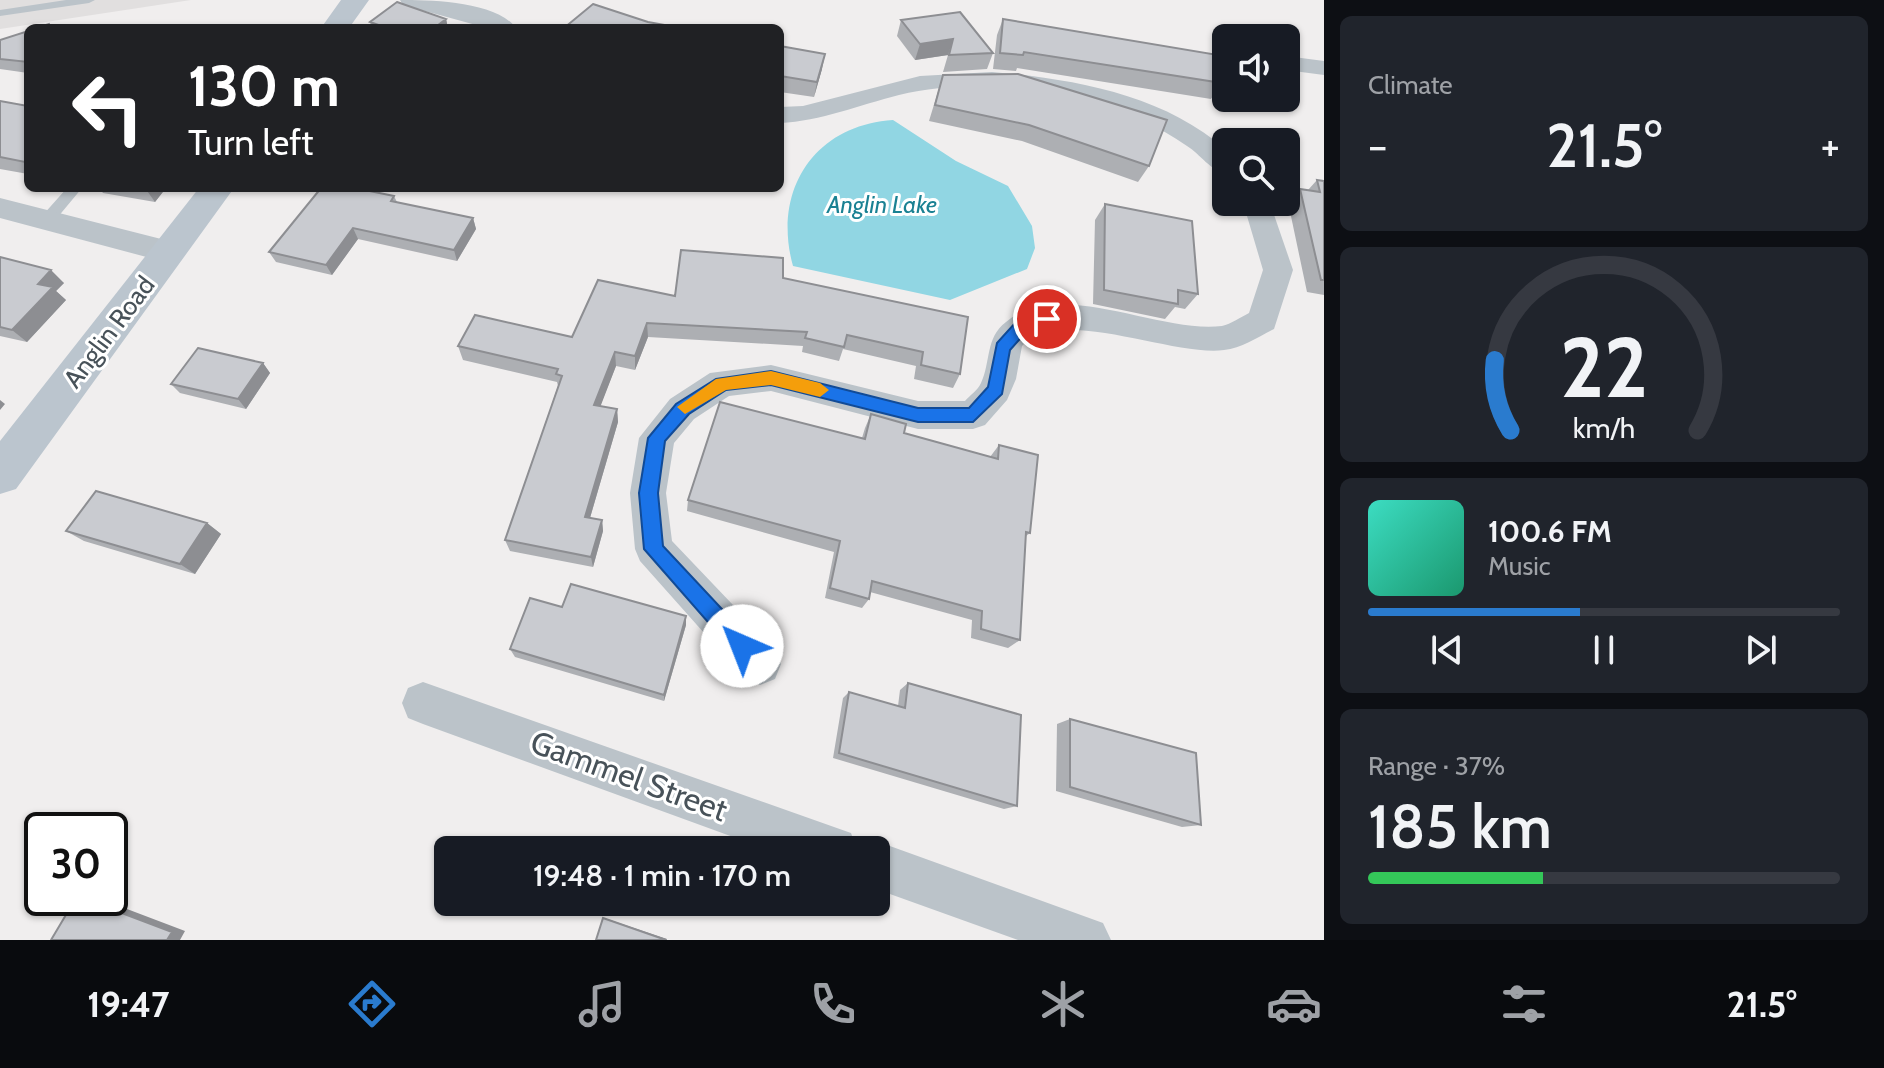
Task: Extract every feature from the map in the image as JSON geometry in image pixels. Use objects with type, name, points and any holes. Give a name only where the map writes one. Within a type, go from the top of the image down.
[{"type":"street","points":[[338,24],[355,0]]},
{"type":"street","points":[[411,0],[487,18],[497,24]]},
{"type":"street","points":[[1300,65],[1324,68]]},
{"type":"street","points":[[784,115],[804,114],[956,79],[1028,82],[1096,96],[1167,121],[1212,155]]},
{"type":"street","name":"Anglin Road","points":[[0,475],[214,192]]},
{"type":"street","points":[[0,208],[169,252]]},
{"type":"street","points":[[760,664],[654,549],[648,493],[657,438],[682,409],[722,383],[771,378],[918,415],[973,415],[996,389],[1002,348],[1021,327],[1047,319],[1085,319],[1168,336],[1225,338],[1263,320],[1278,270],[1262,216]]},
{"type":"street","name":"Gammel Street","points":[[423,703],[795,836]]},
{"type":"street","points":[[890,870],[1086,940]]},
{"type":"lane","points":[[0,16],[89,0]]},
{"type":"lane","points":[[47,220],[72,192]]},
{"type":"shaded area","points":[[0,0],[191,0],[24,24],[0,29]]},
{"type":"water","name":"Anglin Lake","points":[[893,120],[956,161],[1008,186],[1032,226],[1035,248],[1027,269],[950,300],[793,266],[788,238],[789,212],[795,188],[806,167],[821,149],[841,134],[865,125]]},
{"type":"building","points":[[397,2],[446,19],[440,24],[370,22]]},
{"type":"building","points":[[593,4],[659,24],[569,24]]},
{"type":"building","points":[[960,12],[993,53],[949,55],[953,39],[920,44],[901,20]]},
{"type":"building","points":[[1003,19],[1212,54],[1212,81],[1024,52],[1023,55],[1000,53]]},
{"type":"building","points":[[24,32],[24,62],[0,59],[0,40]]},
{"type":"building","points":[[784,47],[825,54],[817,82],[784,77]]},
{"type":"building","points":[[1018,74],[1167,120],[1149,166],[1029,125],[935,105],[943,75]]},
{"type":"building","points":[[0,101],[24,105],[24,162],[0,157]]},
{"type":"building","points":[[1317,180],[1324,181],[1324,280],[1321,280],[1300,189],[1320,192]]},
{"type":"building","points":[[318,192],[374,192],[394,196],[391,201],[473,218],[454,250],[353,228],[326,265],[269,252]]},
{"type":"building","points":[[1105,204],[1192,221],[1198,294],[1178,290],[1178,304],[1104,290]]},
{"type":"building","points":[[681,250],[783,258],[783,278],[968,317],[960,374],[921,365],[923,352],[847,335],[844,347],[805,338],[807,332],[647,323],[635,356],[615,352],[594,405],[617,409],[585,517],[602,520],[591,557],[505,540],[562,376],[556,374],[558,369],[458,346],[475,315],[572,337],[598,280],[675,296]]},
{"type":"building","points":[[0,257],[51,270],[38,284],[53,287],[12,330],[0,327]]},
{"type":"building","points":[[198,348],[263,363],[238,399],[171,384]]},
{"type":"building","points":[[720,402],[865,439],[871,414],[906,424],[904,433],[998,459],[999,445],[1038,455],[1030,533],[1026,532],[1020,640],[981,629],[982,611],[872,581],[869,599],[830,588],[840,541],[688,500]]},
{"type":"building","points":[[96,491],[207,523],[180,564],[66,531]]},
{"type":"building","points":[[571,584],[686,616],[664,695],[510,649],[530,598],[562,607]]},
{"type":"building","points":[[908,683],[1021,715],[1017,806],[839,753],[849,692],[905,708]]},
{"type":"building","points":[[1070,719],[1196,753],[1201,825],[1070,787]]},
{"type":"building","points":[[128,915],[172,932],[167,940],[51,940],[65,916]]},
{"type":"building","points":[[603,918],[666,940],[596,940]]},
{"type":"slow traffic","points":[[685,407],[722,383],[771,378],[820,390]]},
{"type":"route","points":[[742,646],[654,549],[648,493],[657,438],[682,409],[722,383],[771,378],[918,415],[973,415],[996,389],[1002,348],[1021,327],[1047,319]]}]
